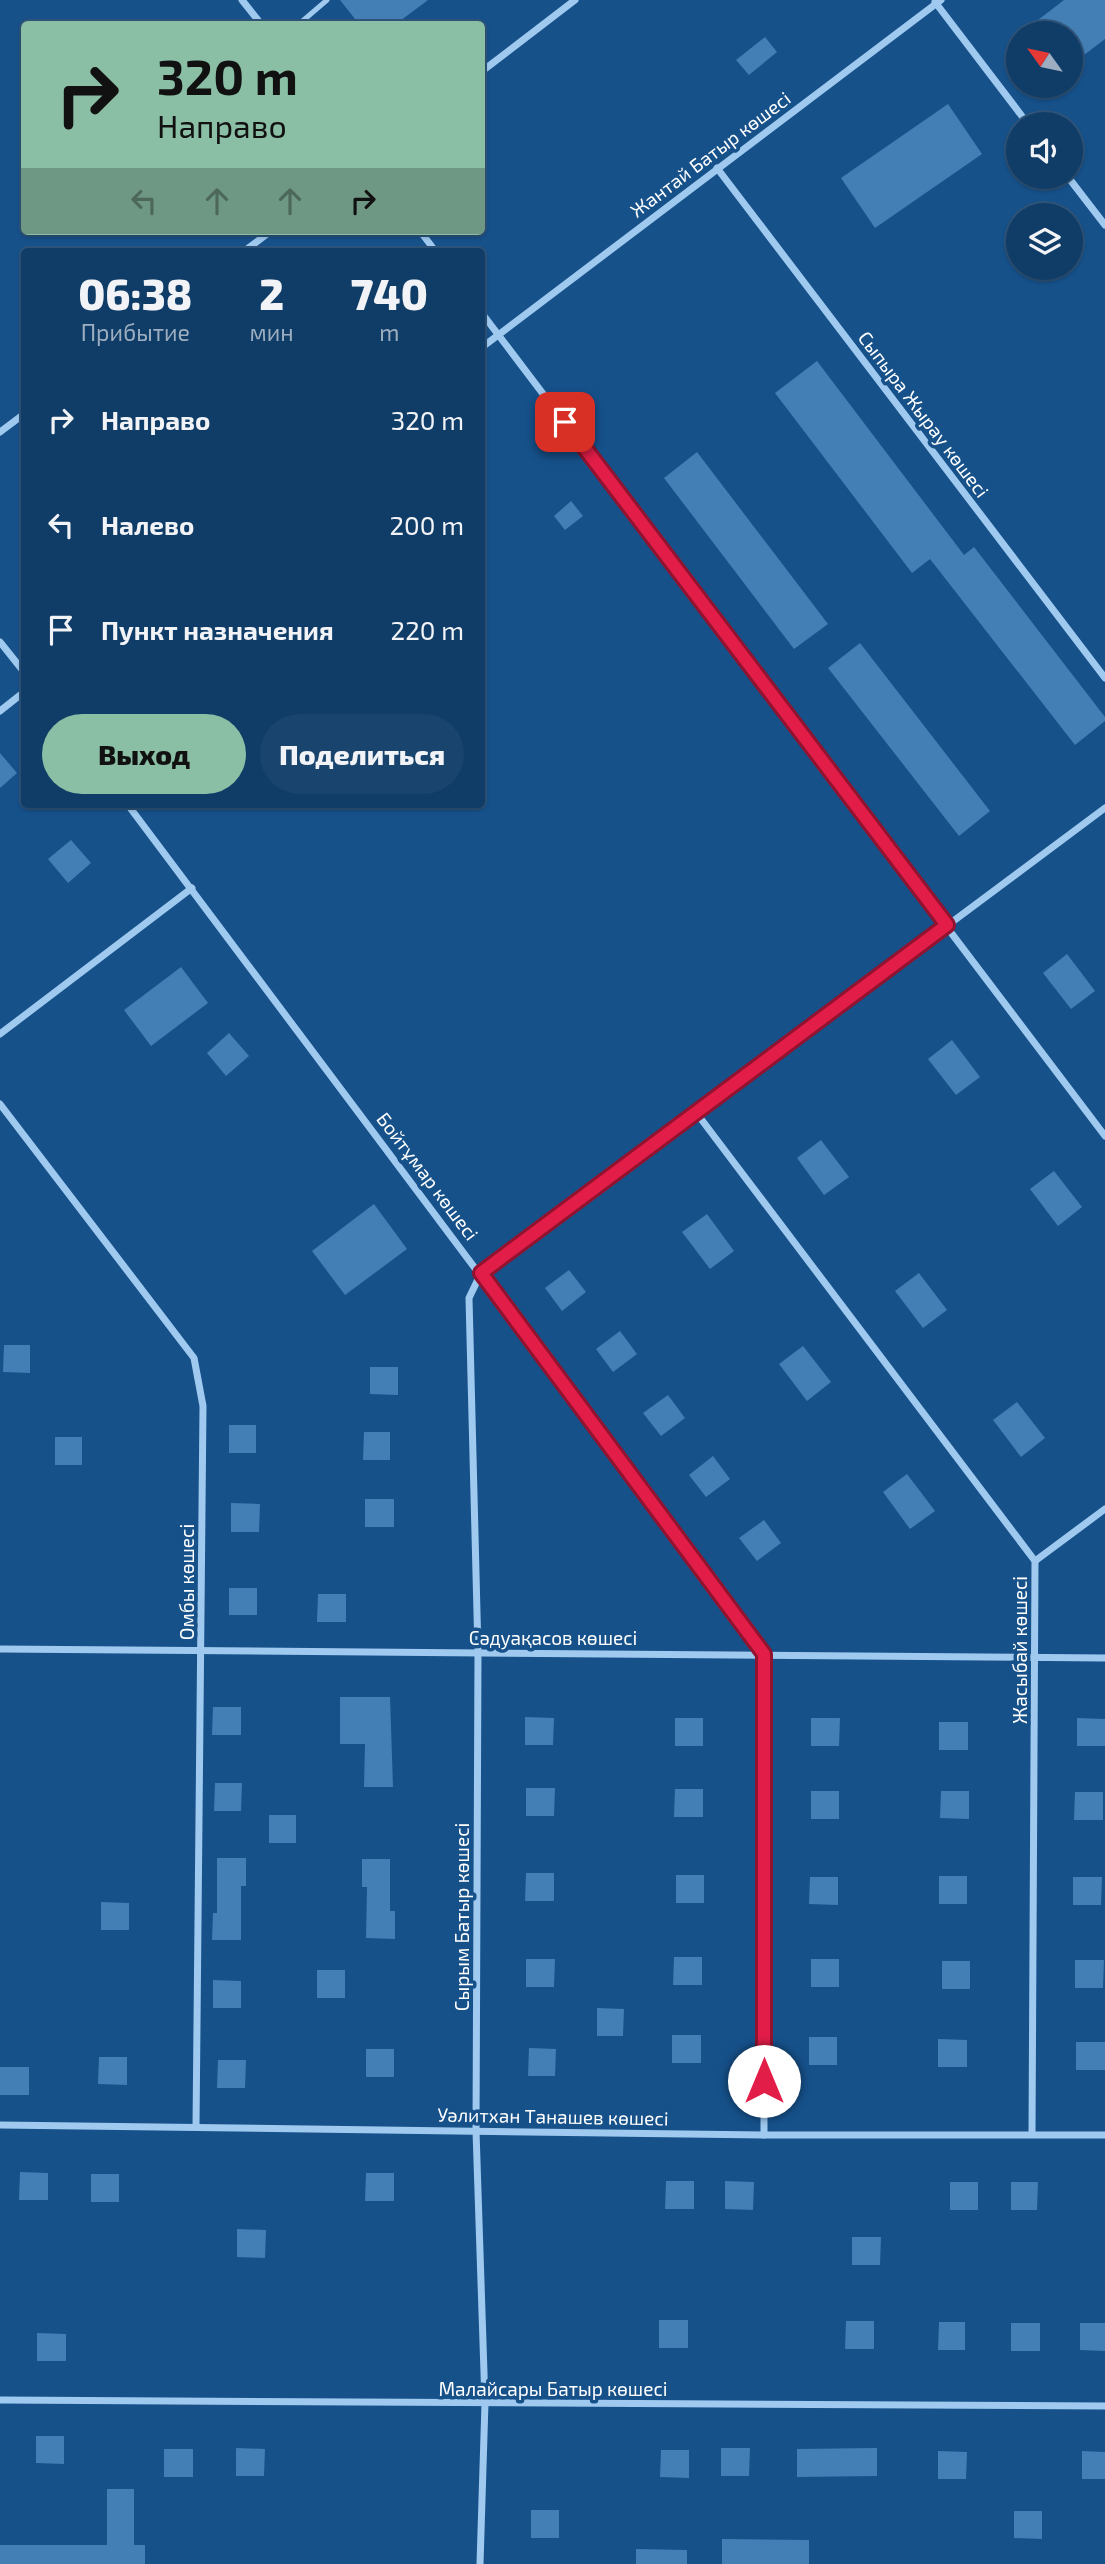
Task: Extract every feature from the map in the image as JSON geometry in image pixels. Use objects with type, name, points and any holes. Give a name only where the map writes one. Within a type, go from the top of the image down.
[{"type":"street","points":[[242,0],[259,21]]},
{"type":"street","points":[[485,69],[575,0]]},
{"type":"street","points":[[937,1],[1019,112]]},
{"type":"street","name":"Жантай Батыр көшесі","points":[[485,345],[937,1]]},
{"type":"street","name":"Сыпыра Жырау көшесі","points":[[717,168],[1105,678]]},
{"type":"street","points":[[1077,189],[1105,225]]},
{"type":"street","points":[[248,248],[266,235]]},
{"type":"street","points":[[485,317],[1105,1136]]},
{"type":"street","points":[[0,432],[21,416]]},
{"type":"street","points":[[0,642],[21,668]]},
{"type":"street","points":[[0,711],[21,694]]},
{"type":"street","name":"Бойтұмар көшесі","points":[[130,808],[764,1654]]},
{"type":"street","points":[[481,1273],[1105,808]]},
{"type":"street","points":[[0,1034],[192,888]]},
{"type":"street","name":"Омбы көшесі","points":[[0,1104],[194,1358],[203,1406],[196,2127]]},
{"type":"street","name":"Жасыбай көшесі","points":[[695,1111],[1035,1561],[1032,2134]]},
{"type":"street","name":"Сырым Батыр көшесі","points":[[480,2564],[485,2403],[476,2131],[478,1652],[469,1298],[481,1273]]},
{"type":"street","points":[[1035,1561],[1105,1509]]},
{"type":"street","name":"Сәдуақасов көшесі","points":[[0,1649],[1105,1658]]},
{"type":"street","points":[[764,1654],[764,2135]]},
{"type":"street","name":"Уәлитхан Танашев көшесі","points":[[0,2125],[764,2135],[1105,2135]]},
{"type":"street","name":"Малайсары Батыр көшесі","points":[[0,2400],[1105,2406]]},
{"type":"lane","points":[[302,21],[327,0]]},
{"type":"building","points":[[340,0],[428,0],[400,21],[357,21]]},
{"type":"building","points":[[1064,0],[1105,0],[1105,39],[1083,56],[1083,21],[1038,20]]},
{"type":"building","points":[[765,37],[777,52],[749,75],[736,60]]},
{"type":"building","points":[[948,104],[982,154],[875,228],[841,178]]},
{"type":"building","points":[[817,361],[964,555],[974,547],[1105,717],[1105,721],[1075,745],[930,559],[912,573],[775,393]]},
{"type":"building","points":[[697,452],[828,624],[794,649],[664,478]]},
{"type":"building","points":[[571,501],[583,516],[565,530],[554,516]]},
{"type":"building","points":[[860,643],[990,811],[959,836],[828,668]]},
{"type":"building","points":[[0,753],[17,773],[0,788]]},
{"type":"building","points":[[71,840],[91,863],[68,883],[48,859]]},
{"type":"building","points":[[1067,954],[1095,991],[1071,1009],[1043,973]]},
{"type":"building","points":[[181,967],[208,1003],[151,1046],[124,1010]]},
{"type":"building","points":[[229,1033],[249,1056],[226,1076],[207,1053]]},
{"type":"building","points":[[952,1040],[980,1077],[956,1095],[928,1059]]},
{"type":"building","points":[[821,1140],[849,1177],[824,1195],[797,1158]]},
{"type":"building","points":[[1054,1171],[1082,1207],[1058,1226],[1030,1189]]},
{"type":"building","points":[[374,1204],[407,1249],[345,1295],[312,1251]]},
{"type":"building","points":[[707,1214],[734,1251],[710,1269],[682,1232]]},
{"type":"building","points":[[569,1270],[586,1292],[562,1311],[545,1288]]},
{"type":"building","points":[[919,1273],[947,1310],[923,1328],[895,1291]]},
{"type":"building","points":[[620,1331],[637,1354],[613,1372],[596,1349]]},
{"type":"building","points":[[4,1345],[30,1345],[30,1373],[3,1372]]},
{"type":"building","points":[[803,1346],[831,1382],[807,1401],[779,1364]]},
{"type":"building","points":[[370,1367],[398,1367],[398,1395],[370,1394]]},
{"type":"building","points":[[668,1395],[685,1418],[661,1436],[643,1413]]},
{"type":"building","points":[[1017,1402],[1045,1438],[1021,1457],[993,1420]]},
{"type":"building","points":[[229,1425],[256,1425],[256,1453],[229,1453]]},
{"type":"building","points":[[364,1432],[390,1432],[390,1460],[363,1460]]},
{"type":"building","points":[[55,1437],[82,1437],[82,1465],[55,1465]]},
{"type":"building","points":[[713,1456],[730,1479],[706,1497],[689,1475]]},
{"type":"building","points":[[907,1474],[935,1511],[910,1529],[883,1492]]},
{"type":"building","points":[[365,1499],[394,1499],[394,1527],[365,1527]]},
{"type":"building","points":[[231,1503],[260,1504],[259,1532],[231,1532]]},
{"type":"building","points":[[764,1520],[781,1543],[757,1561],[739,1538]]},
{"type":"building","points":[[229,1588],[257,1588],[257,1615],[229,1615]]},
{"type":"building","points":[[318,1594],[346,1594],[346,1622],[317,1622]]},
{"type":"building","points":[[340,1697],[390,1697],[393,1787],[364,1787],[365,1744],[340,1744]]},
{"type":"building","points":[[213,1707],[241,1707],[241,1735],[212,1735]]},
{"type":"building","points":[[525,1717],[554,1718],[553,1745],[525,1745]]},
{"type":"building","points":[[675,1718],[703,1718],[703,1746],[675,1746]]},
{"type":"building","points":[[811,1718],[840,1718],[839,1746],[811,1746]]},
{"type":"building","points":[[1077,1718],[1105,1719],[1105,1746],[1077,1746]]},
{"type":"building","points":[[939,1722],[968,1722],[968,1750],[939,1750]]},
{"type":"building","points":[[215,1783],[242,1783],[241,1811],[214,1811]]},
{"type":"building","points":[[526,1788],[555,1788],[554,1816],[526,1816]]},
{"type":"building","points":[[675,1789],[703,1789],[703,1817],[674,1817]]},
{"type":"building","points":[[811,1791],[839,1791],[839,1819],[811,1819]]},
{"type":"building","points":[[941,1791],[969,1791],[969,1819],[940,1818]]},
{"type":"building","points":[[1075,1792],[1103,1792],[1103,1820],[1074,1820]]},
{"type":"building","points":[[269,1815],[296,1815],[296,1843],[269,1843]]},
{"type":"building","points":[[217,1858],[246,1858],[246,1886],[241,1886],[241,1940],[212,1940],[213,1913],[217,1913]]},
{"type":"building","points":[[362,1859],[390,1859],[390,1911],[395,1911],[395,1939],[366,1938],[367,1887],[362,1887]]},
{"type":"building","points":[[526,1873],[554,1873],[554,1901],[525,1901]]},
{"type":"building","points":[[676,1875],[704,1875],[704,1903],[676,1903]]},
{"type":"building","points":[[939,1876],[967,1876],[967,1904],[939,1904]]},
{"type":"building","points":[[810,1877],[838,1877],[838,1905],[809,1904]]},
{"type":"building","points":[[1073,1877],[1102,1877],[1101,1905],[1073,1905]]},
{"type":"building","points":[[101,1902],[129,1903],[129,1930],[101,1930]]},
{"type":"building","points":[[674,1957],[702,1957],[702,1985],[673,1985]]},
{"type":"building","points":[[526,1959],[555,1959],[554,1987],[526,1987]]},
{"type":"building","points":[[811,1959],[839,1959],[839,1987],[811,1987]]},
{"type":"building","points":[[1075,1960],[1104,1960],[1103,1988],[1075,1988]]},
{"type":"building","points":[[942,1961],[970,1961],[970,1989],[942,1989]]},
{"type":"building","points":[[317,1970],[345,1970],[345,1998],[317,1998]]},
{"type":"building","points":[[213,1980],[241,1981],[241,2008],[213,2008]]},
{"type":"building","points":[[597,2008],[624,2009],[623,2036],[597,2036]]},
{"type":"building","points":[[672,2035],[701,2035],[701,2063],[672,2063]]},
{"type":"building","points":[[809,2037],[837,2037],[837,2065],[809,2065]]},
{"type":"building","points":[[938,2039],[967,2040],[967,2067],[938,2067]]},
{"type":"building","points":[[1076,2042],[1105,2042],[1105,2070],[1076,2070]]},
{"type":"building","points":[[529,2048],[556,2049],[555,2076],[528,2076]]},
{"type":"building","points":[[366,2049],[394,2049],[394,2077],[366,2077]]},
{"type":"building","points":[[99,2057],[127,2057],[127,2085],[98,2084]]},
{"type":"building","points":[[218,2060],[246,2060],[245,2088],[217,2088]]},
{"type":"building","points":[[0,2067],[29,2067],[29,2095],[0,2095]]},
{"type":"building","points":[[20,2172],[48,2173],[48,2200],[19,2200]]},
{"type":"building","points":[[366,2173],[394,2173],[394,2201],[365,2201]]},
{"type":"building","points":[[91,2174],[119,2174],[119,2202],[91,2202]]},
{"type":"building","points":[[666,2181],[694,2181],[694,2209],[665,2209]]},
{"type":"building","points":[[725,2181],[754,2182],[753,2210],[725,2209]]},
{"type":"building","points":[[950,2182],[978,2182],[978,2210],[950,2210]]},
{"type":"building","points":[[1011,2182],[1038,2182],[1037,2210],[1011,2210]]},
{"type":"building","points":[[237,2229],[266,2230],[265,2258],[237,2257]]},
{"type":"building","points":[[852,2237],[881,2237],[880,2265],[852,2265]]},
{"type":"building","points":[[659,2320],[688,2320],[688,2348],[659,2348]]},
{"type":"building","points":[[846,2321],[874,2321],[874,2349],[845,2349]]},
{"type":"building","points":[[939,2322],[965,2322],[965,2350],[938,2350]]},
{"type":"building","points":[[1011,2323],[1040,2323],[1040,2351],[1011,2351]]},
{"type":"building","points":[[1080,2323],[1105,2323],[1105,2351],[1080,2350]]},
{"type":"building","points":[[37,2333],[66,2334],[66,2361],[37,2361]]},
{"type":"building","points":[[36,2436],[64,2436],[64,2464],[36,2463]]},
{"type":"building","points":[[236,2448],[265,2449],[264,2476],[236,2476]]},
{"type":"building","points":[[721,2448],[750,2448],[749,2476],[721,2476]]},
{"type":"building","points":[[877,2448],[877,2476],[797,2477],[797,2449]]},
{"type":"building","points":[[164,2449],[193,2449],[193,2477],[164,2477]]},
{"type":"building","points":[[661,2450],[689,2450],[689,2478],[660,2477]]},
{"type":"building","points":[[938,2451],[967,2452],[966,2479],[938,2479]]},
{"type":"building","points":[[1082,2451],[1105,2452],[1105,2479],[1082,2479]]},
{"type":"building","points":[[107,2489],[134,2489],[134,2545],[145,2545],[145,2564],[0,2564],[0,2545],[107,2545]]},
{"type":"building","points":[[531,2510],[559,2510],[559,2538],[531,2538]]},
{"type":"building","points":[[1014,2511],[1042,2511],[1042,2539],[1014,2538]]},
{"type":"building","points":[[722,2539],[809,2540],[809,2564],[722,2564]]},
{"type":"building","points":[[636,2549],[687,2550],[687,2564],[636,2564]]},
{"type":"route","points":[[565,422],[947,925],[481,1273],[764,1654],[764,2081]]}]
